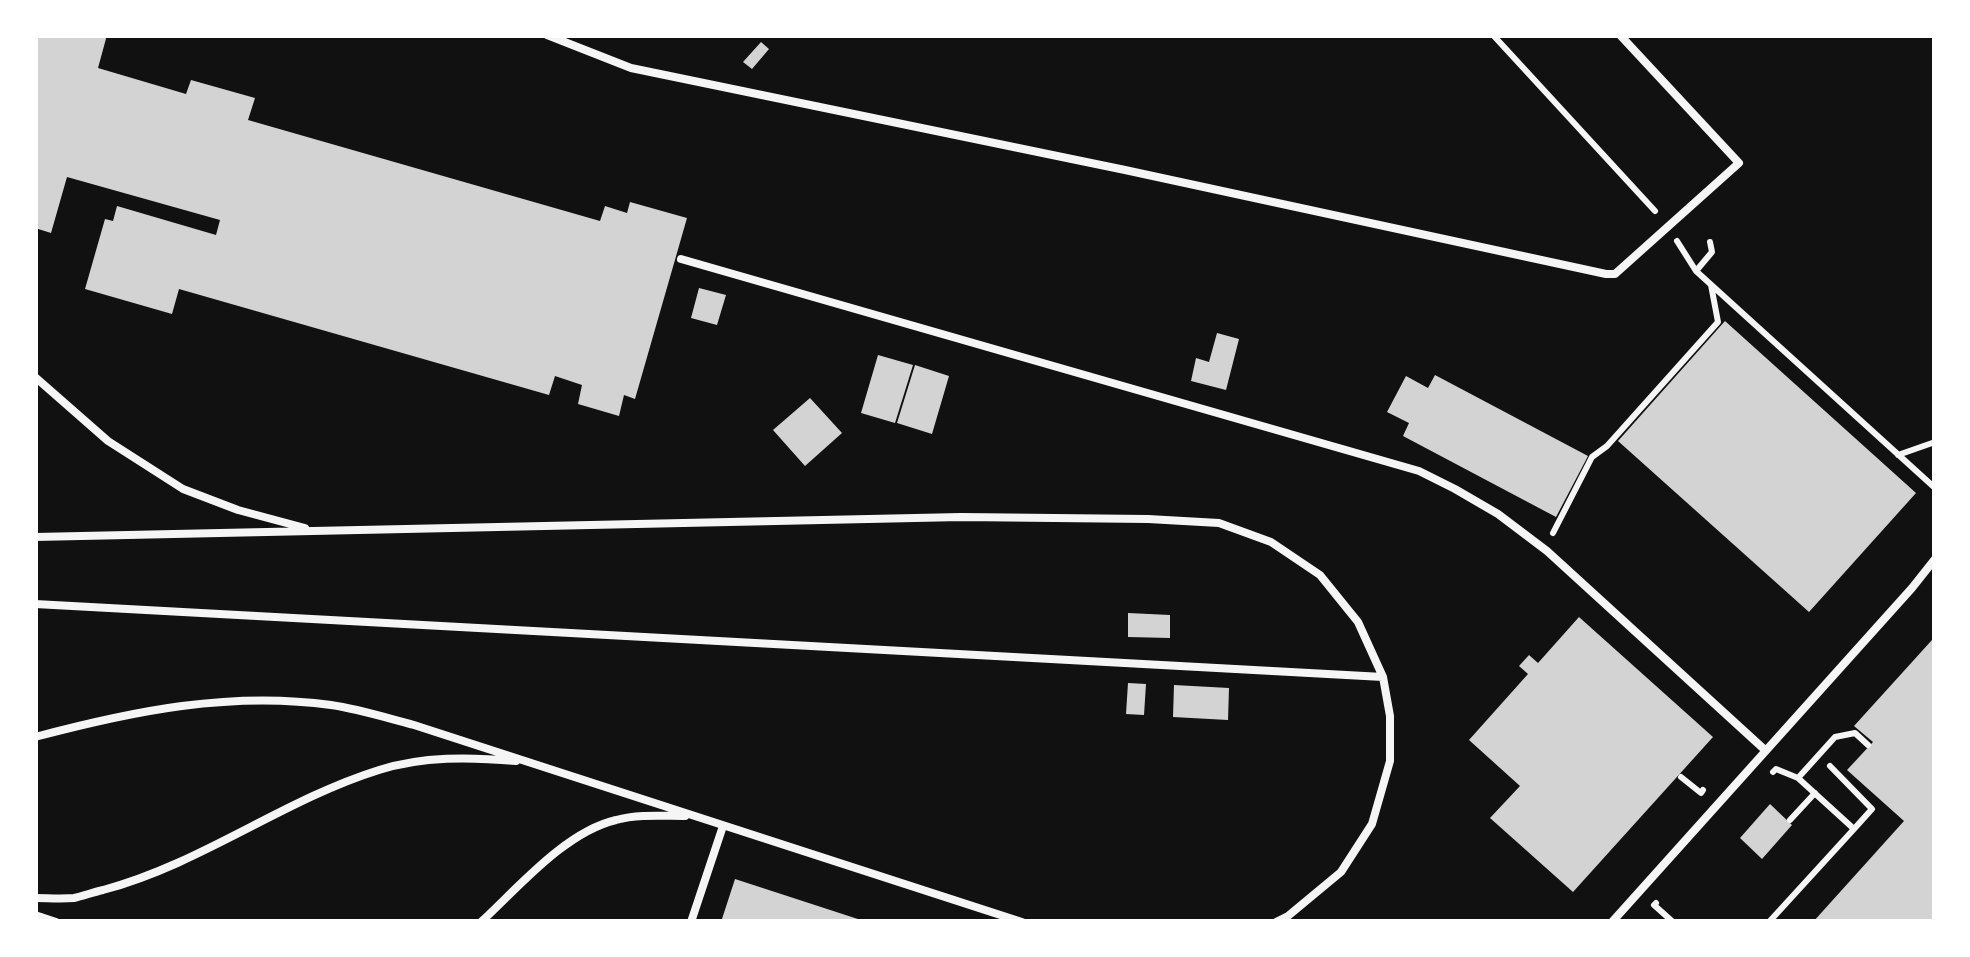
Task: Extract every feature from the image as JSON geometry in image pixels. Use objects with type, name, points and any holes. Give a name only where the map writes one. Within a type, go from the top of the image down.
[{"type":"lane","points":[[547,35],[630,68],[1606,274],[1616,274],[1739,164],[1620,35]]},
{"type":"lane","points":[[681,259],[1419,472],[1498,514],[1548,551],[1765,750]]},
{"type":"lane","points":[[35,377],[108,441],[183,489],[238,510],[314,530]]},
{"type":"lane","points":[[35,537],[961,517],[1218,524],[1271,542],[1320,576],[1358,622],[1383,676],[1390,716],[1390,761],[1372,824],[1340,872],[1276,922]]},
{"type":"lane","points":[[1612,922],[1935,558]]},
{"type":"lane","points":[[35,604],[1383,676]]},
{"type":"lane","points":[[35,737],[112,716],[182,704],[259,698],[334,705],[536,763],[1022,922]]},
{"type":"lane","points":[[35,898],[72,898],[136,881],[204,852],[326,790],[381,769],[434,759],[536,763]]},
{"type":"lane","points":[[481,922],[550,858],[586,832],[615,820],[693,816]]},
{"type":"lane","points":[[691,922],[722,826]]},
{"type":"lane","points":[[35,915],[56,922]]},
{"type":"path","points":[[1493,35],[1669,226],[1696,271],[1935,488]]},
{"type":"path","points":[[1696,271],[1712,252],[1710,242]]},
{"type":"path","points":[[1548,551],[1551,537],[1592,458],[1718,322],[1710,284]]},
{"type":"path","points":[[1898,455],[1935,442]]},
{"type":"path","points":[[1798,778],[1835,737],[1856,733],[1868,745]]},
{"type":"path","points":[[1770,922],[1872,809],[1830,766]]},
{"type":"path","points":[[1748,770],[1766,780],[1776,769],[1798,778],[1854,829]]},
{"type":"path","points":[[1681,777],[1701,793],[1712,780]]},
{"type":"path","points":[[1790,820],[1814,794]]},
{"type":"path","points":[[1666,891],[1654,905],[1672,922]]},
{"type":"building","points":[[35,35],[107,35],[98,68],[186,94],[191,80],[255,98],[248,120],[600,221],[605,206],[627,213],[630,202],[687,218],[635,399],[624,395],[619,416],[578,404],[582,385],[555,376],[549,395],[179,289],[172,314],[85,289],[105,219],[113,221],[117,206],[216,235],[220,220],[67,177],[51,233],[35,228]]},
{"type":"building","points":[[761,42],[769,49],[752,69],[743,62]]},
{"type":"building","points":[[699,288],[726,295],[717,325],[691,318]]},
{"type":"building","points":[[1725,321],[1916,493],[1809,612],[1618,441]]},
{"type":"building","points":[[1217,333],[1239,339],[1226,390],[1191,381],[1196,358],[1209,362]]},
{"type":"building","points":[[878,355],[913,365],[895,423],[861,413]]},
{"type":"building","points":[[915,365],[949,376],[932,434],[897,423]]},
{"type":"building","points":[[1435,375],[1588,456],[1556,517],[1403,436],[1409,423],[1387,412],[1406,376],[1428,388]]},
{"type":"building","points":[[810,398],[842,433],[805,466],[773,430]]},
{"type":"building","points":[[1128,613],[1170,615],[1170,638],[1128,637]]},
{"type":"building","points":[[1579,617],[1713,737],[1573,892],[1490,818],[1520,786],[1469,740],[1528,674],[1519,666],[1529,655],[1538,663]]},
{"type":"building","points":[[1932,640],[1935,922],[1813,922],[1904,821],[1847,770],[1873,742],[1854,726]]},
{"type":"building","points":[[1128,683],[1146,684],[1144,715],[1126,714]]},
{"type":"building","points":[[1174,685],[1229,688],[1228,720],[1173,717]]},
{"type":"building","points":[[1770,804],[1792,825],[1762,859],[1740,838]]},
{"type":"building","points":[[735,879],[864,921],[864,922],[721,922]]}]
